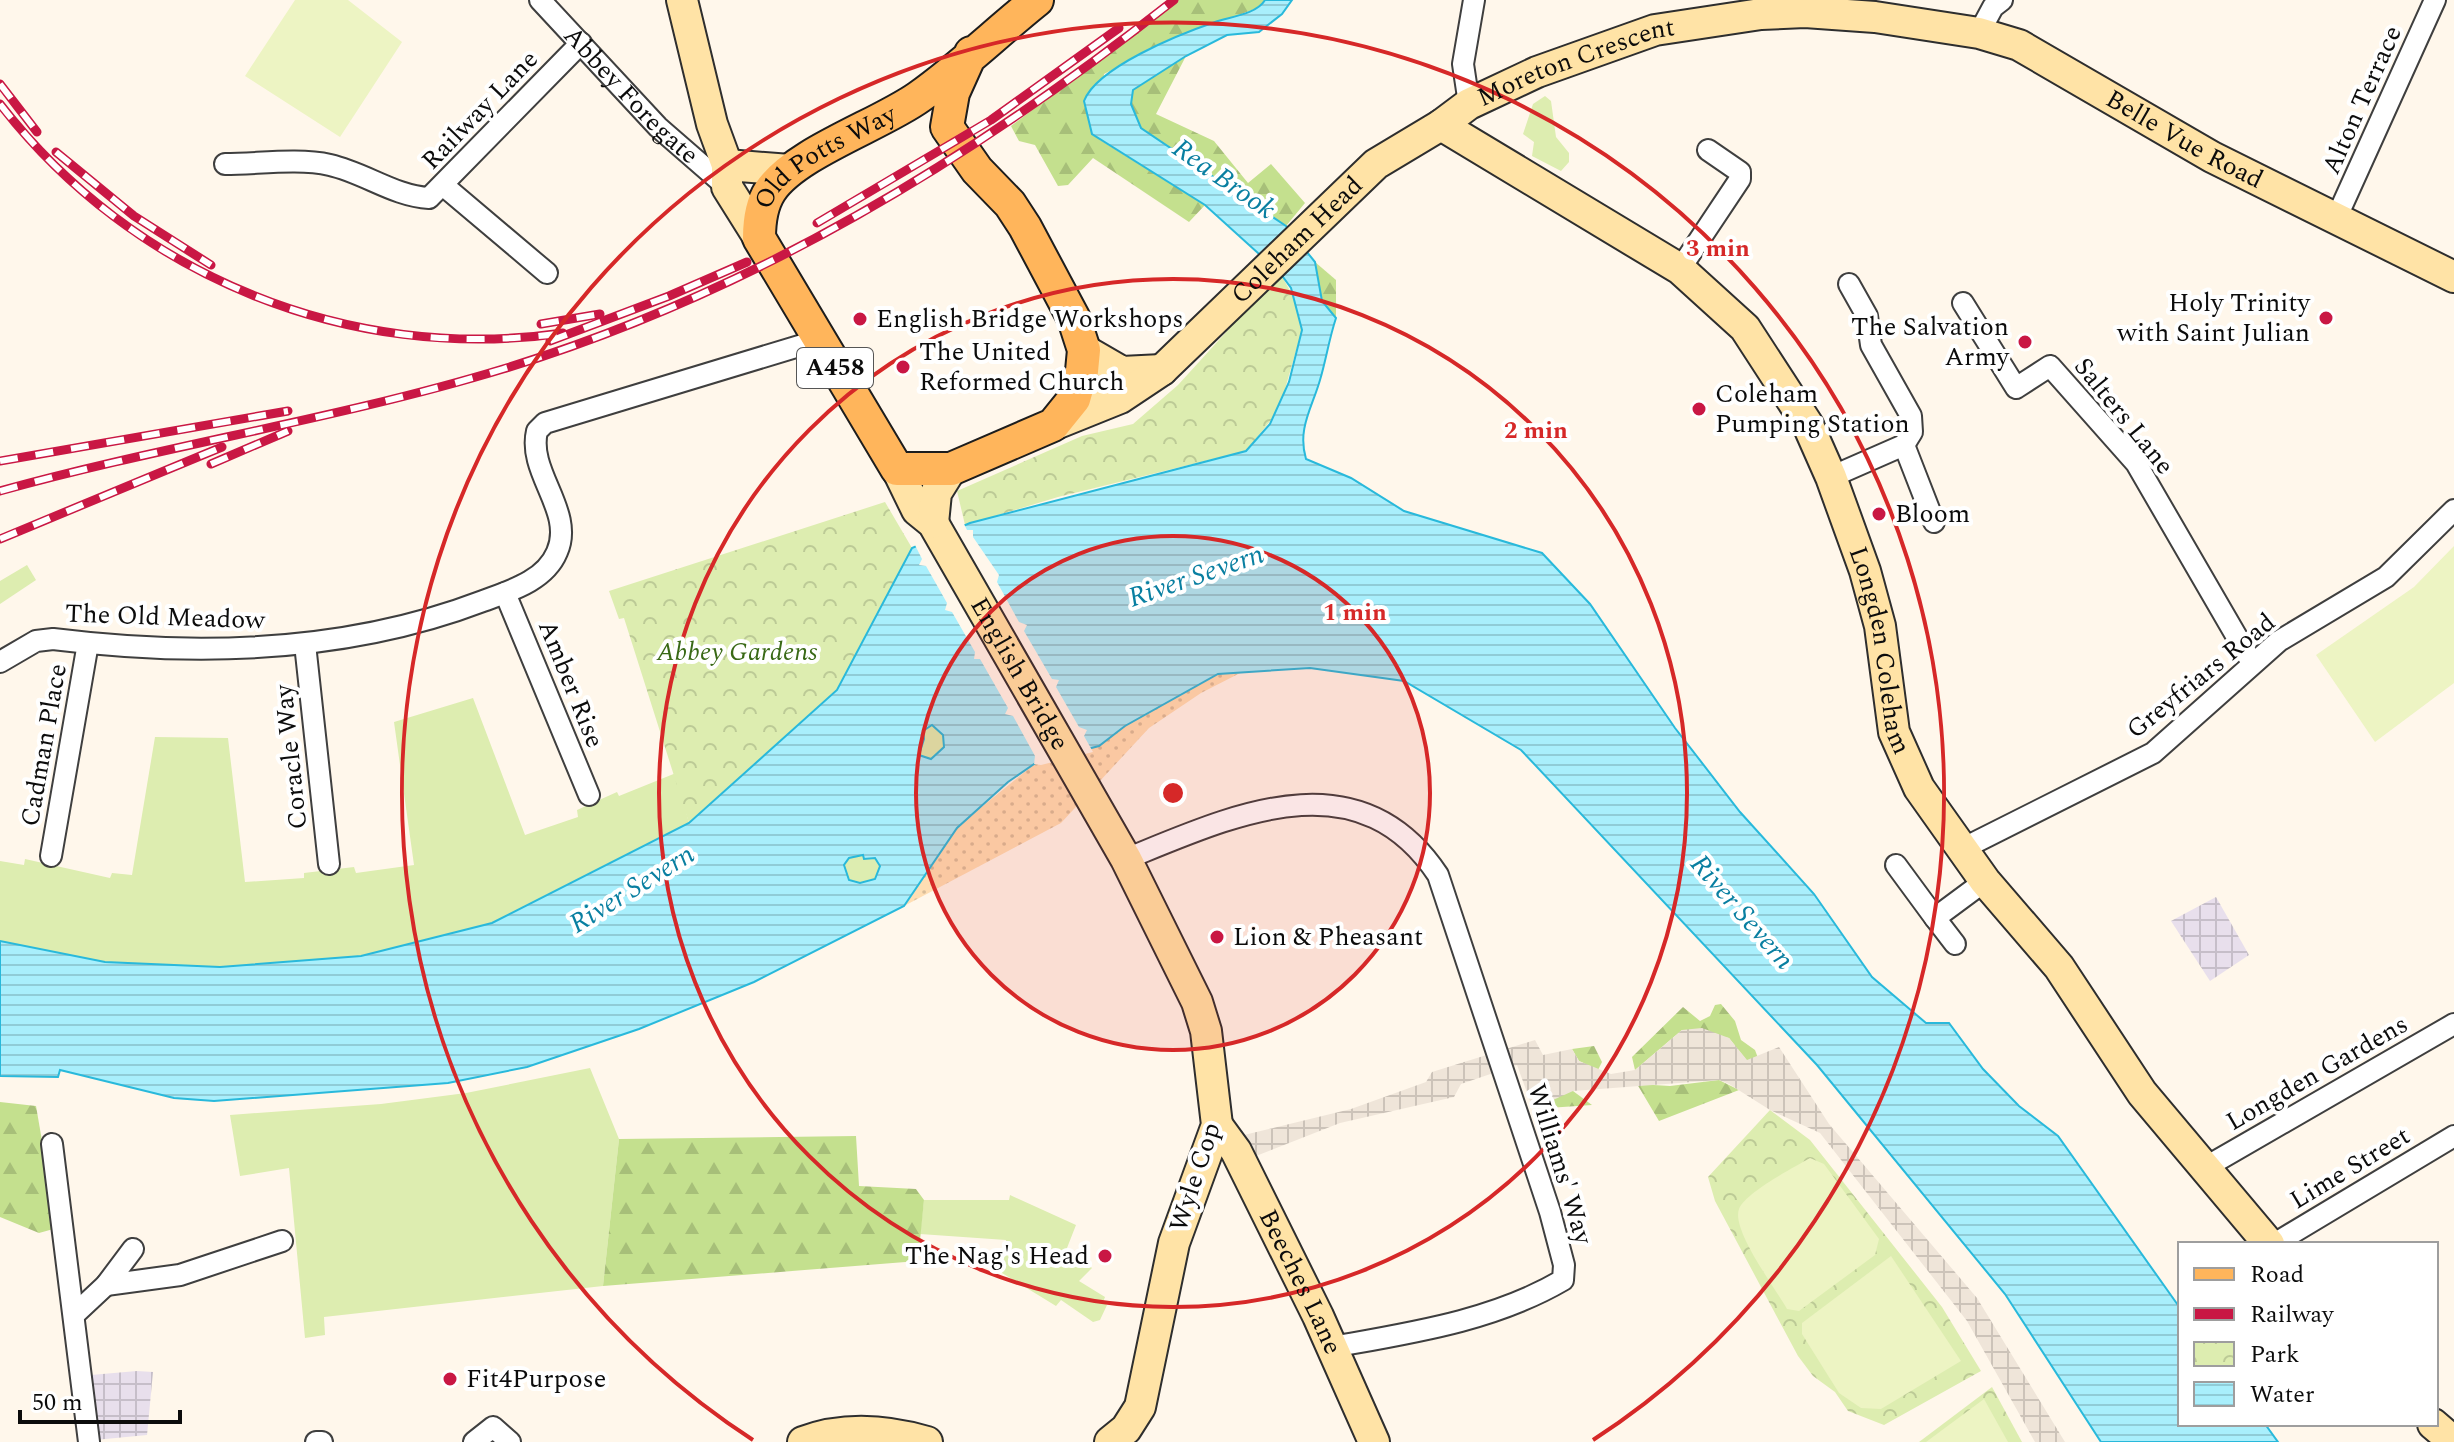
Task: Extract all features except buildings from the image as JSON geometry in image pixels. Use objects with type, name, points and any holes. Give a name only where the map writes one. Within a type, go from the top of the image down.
[{"type":"main road","name":"Old Potts Way","points":[[759,238],[762,211],[770,192],[790,170],[918,97],[1037,0]]},
{"type":"main road","points":[[948,115],[971,53]]},
{"type":"main road","name":"Old Potts Way","points":[[918,97],[948,115],[963,113],[988,158],[990,183],[1025,227],[1074,319],[1084,350]]},
{"type":"main road","name":"Abbey Foregate","points":[[759,238],[897,469]]},
{"type":"main road","points":[[1053,425],[1074,399],[1084,350]]},
{"type":"main road","name":"Coleham Head","points":[[897,469],[951,469],[1053,425]]},
{"type":"street","name":"Abbey Foregate","points":[[540,0],[658,127],[727,176],[790,170]]},
{"type":"street","name":"Abbey Foregate","points":[[682,0],[727,176],[759,238]]},
{"type":"street","points":[[1469,104],[1463,64],[1474,0]]},
{"type":"street","name":"Alton Terrace","points":[[2335,221],[2435,0]]},
{"type":"street","name":"Belle Vue Road","points":[[1910,22],[1990,10],[2019,45],[2212,157],[2335,221],[2454,277]]},
{"type":"street","name":"Moreton Crescent","points":[[1441,125],[1469,104],[1537,72],[1655,30],[1716,19],[1805,12],[1910,22]]},
{"type":"street","name":"Railway Lane","points":[[225,164],[327,164],[366,176],[410,197],[429,198],[581,43]]},
{"type":"street","name":"Coleham Head","points":[[1053,425],[1120,398],[1162,370],[1268,264],[1376,164],[1441,125]]},
{"type":"street","name":"Longden Coleham","points":[[1441,125],[1680,269],[1745,328],[1808,425],[1831,477],[1865,571],[1880,626],[1894,732],[1919,788],[1960,850],[2059,967],[2142,1093],[2269,1242]]},
{"type":"street","points":[[1680,269],[1740,179],[1740,172],[1708,150]]},
{"type":"street","points":[[444,186],[547,273]]},
{"type":"street","points":[[1831,477],[1904,445],[1912,432],[1911,416],[1871,345],[1867,316],[1849,284]]},
{"type":"street","name":"Salters Lane","points":[[1963,303],[2016,388],[2050,366],[2136,463],[2252,663]]},
{"type":"street","name":"The Old Meadow","points":[[0,662],[36,641],[53,639],[197,649],[305,644],[396,629],[505,593],[538,577],[549,566],[560,543],[561,524],[535,455],[537,431],[545,423],[819,340]]},
{"type":"street","points":[[1084,350],[1122,372],[1162,370]]},
{"type":"street","points":[[1904,445],[1934,522]]},
{"type":"street","name":"Abbey Foregate","points":[[897,469],[917,510],[933,525]]},
{"type":"street","points":[[933,525],[936,493],[951,469]]},
{"type":"street","name":"Greyfriars Road","points":[[1960,850],[2153,753],[2279,641],[2386,577],[2454,510]]},
{"type":"street","name":"English Bridge","points":[[933,525],[1105,825]]},
{"type":"street","name":"Amber Rise","points":[[505,593],[589,795]]},
{"type":"street","name":"Cadman Place","points":[[51,856],[88,643]]},
{"type":"street","name":"Coracle Way","points":[[305,644],[329,864]]},
{"type":"street","name":"Williams' Way","points":[[1126,859],[1223,820],[1295,805],[1340,807],[1383,819],[1410,838],[1438,875],[1554,1223],[1564,1265],[1563,1280],[1537,1296],[1483,1316],[1332,1347]]},
{"type":"street","name":"Wyle Cop","points":[[1105,825],[1126,859],[1197,1002],[1206,1031],[1217,1125],[1174,1243],[1140,1407],[1126,1429],[1110,1442]]},
{"type":"street","points":[[1896,865],[1955,944]]},
{"type":"street","points":[[1935,918],[1985,881]]},
{"type":"street","name":"Longden Gardens","points":[[2206,1167],[2454,1024]]},
{"type":"street","name":"Beeches Lane","points":[[1217,1125],[1236,1151],[1332,1347],[1374,1442]]},
{"type":"street","name":"Lime Street","points":[[2274,1242],[2454,1136]]},
{"type":"street","points":[[52,1144],[76,1313],[89,1442]]},
{"type":"street","points":[[106,1285],[180,1275],[282,1241]]},
{"type":"street","points":[[76,1313],[106,1285],[133,1249]]},
{"type":"street","points":[[477,1439],[493,1427],[510,1442]]},
{"type":"street","points":[[803,1442],[823,1434],[858,1432],[896,1433],[927,1442]]},
{"type":"shaded area","points":[[2216,897],[2249,955],[2210,981],[2171,921]]},
{"type":"shaded area","points":[[1702,1028],[1729,1038],[1747,1060],[1779,1047],[1829,1124],[1977,1298],[2065,1442],[2035,1442],[1967,1321],[1820,1133],[1770,1110],[1719,1080],[1573,1091],[1533,1109],[1517,1065],[1461,1084],[1454,1097],[1340,1123],[1256,1156],[1244,1135],[1351,1109],[1426,1082],[1432,1072],[1535,1040],[1543,1055],[1572,1049],[1579,1061],[1611,1074],[1635,1070],[1682,1030]]},
{"type":"shaded area","points":[[153,1372],[147,1435],[95,1440],[91,1375]]},
{"type":"green space","points":[[295,0],[348,0],[402,42],[340,137],[245,76]]},
{"type":"green space","points":[[1178,0],[1265,0],[1262,6],[1154,48],[1104,74],[1100,140],[1205,205],[1189,222],[1093,158],[1068,185],[1058,186],[1035,145],[1019,141],[1011,126]]},
{"type":"green space","points":[[1186,56],[1156,114],[1214,141],[1248,183],[1271,164],[1305,203],[1286,226],[1141,128],[1131,104],[1133,90]]},
{"type":"green space","points":[[1545,96],[1551,101],[1556,137],[1569,153],[1569,162],[1561,171],[1532,156],[1534,142],[1523,134],[1533,104]]},
{"type":"green space","points":[[1315,262],[1336,280],[1336,318],[1321,301]]},
{"type":"green space","points":[[1280,273],[1297,303],[1302,330],[1279,410],[1246,451],[1058,497],[965,525],[957,491],[1082,436],[1133,424],[1178,385]]},
{"type":"green space","name":"Abbey Gardens","points":[[885,502],[912,548],[837,690],[689,823],[624,618],[619,619],[609,591]]},
{"type":"green space","points":[[2454,546],[2454,683],[2375,742],[2316,655],[2414,587]]},
{"type":"green space","points":[[27,565],[36,580],[0,604],[0,581]]},
{"type":"green space","points":[[473,698],[525,835],[578,817],[577,810],[617,792],[619,796],[676,773],[689,823],[492,923],[361,956],[220,967],[105,962],[0,941],[0,861],[24,865],[25,859],[110,878],[112,873],[132,875],[155,737],[228,738],[245,882],[304,878],[304,873],[354,867],[356,873],[414,865],[394,722]]},
{"type":"green space","points":[[932,725],[943,735],[944,747],[931,759],[919,755],[923,732]]},
{"type":"green space","points":[[863,855],[875,858],[880,867],[875,879],[860,883],[849,880],[843,866],[849,858]]},
{"type":"green space","points":[[1721,1004],[1735,1021],[1741,1040],[1755,1050],[1758,1058],[1747,1061],[1729,1038],[1682,1030],[1635,1070],[1632,1057],[1683,1007],[1700,1021],[1710,1016],[1715,1005]]},
{"type":"green space","points":[[1594,1046],[1602,1062],[1598,1070],[1579,1061],[1572,1049]]},
{"type":"green space","points":[[590,1068],[619,1139],[603,1286],[324,1317],[325,1335],[305,1338],[289,1168],[240,1176],[230,1115],[381,1104],[466,1093]]},
{"type":"green space","points":[[1719,1080],[1739,1090],[1659,1121],[1637,1084],[1670,1086]]},
{"type":"green space","points":[[1527,1090],[1573,1091],[1592,1105],[1533,1109]]},
{"type":"green space","points":[[0,1102],[36,1106],[57,1228],[39,1233],[0,1217]]},
{"type":"green space","points":[[1770,1110],[1810,1140],[1942,1307],[1981,1371],[1884,1425],[1848,1411],[1835,1392],[1813,1376],[1798,1356],[1715,1201],[1708,1177]]},
{"type":"green space","points":[[856,1136],[859,1186],[916,1189],[924,1200],[918,1261],[603,1286],[619,1139]]},
{"type":"green space","points":[[1810,1158],[1824,1164],[1879,1239],[1875,1255],[1799,1311],[1787,1309],[1748,1245],[1738,1219],[1739,1209],[1751,1195]]},
{"type":"green space","points":[[1010,1195],[1076,1225],[1067,1248],[1092,1268],[1079,1281],[1105,1297],[1103,1302],[1107,1305],[1100,1320],[1093,1322],[1061,1300],[1056,1306],[1002,1273],[1006,1240],[920,1234],[924,1200],[1009,1200]]},
{"type":"green space","points":[[1891,1256],[1961,1361],[1881,1409],[1861,1408],[1839,1393],[1802,1334],[1802,1323]]},
{"type":"green space","points":[[1992,1387],[2022,1442],[1919,1442]]},
{"type":"green space","points":[[1984,1399],[2008,1442],[1926,1442]]},
{"type":"sand","points":[[1244,671],[1201,693],[1149,728],[1061,823],[904,906],[957,827],[1037,762],[1099,746],[1125,726],[1219,674]]},
{"type":"water","name":"River Severn","points":[[1265,0],[1292,0],[1282,14],[1259,32],[1227,35],[1186,56],[1133,90],[1131,104],[1141,128],[1286,226],[1315,262],[1322,301],[1336,318],[1304,428],[1306,459],[1351,478],[1404,511],[1542,553],[1590,604],[1675,728],[1740,812],[1814,894],[1872,977],[1926,1023],[1949,1023],[1983,1069],[2019,1106],[2058,1136],[2178,1305],[2178,1426],[2266,1426],[2278,1442],[2101,1442],[2005,1294],[1817,1065],[1521,750],[1404,681],[1310,668],[1218,674],[1125,726],[1099,746],[1037,762],[1008,782],[957,828],[904,906],[754,982],[639,1029],[527,1067],[448,1083],[214,1101],[174,1098],[60,1070],[58,1077],[0,1076],[0,941],[105,962],[220,967],[361,956],[492,923],[689,823],[837,690],[912,548],[970,523],[1246,451],[1270,424],[1289,382],[1302,330],[1291,288],[1280,273],[1205,205],[1092,134],[1084,101],[1105,76],[1141,53],[1200,27],[1250,12]],"holes":[[[932,725],[943,735],[944,747],[931,759],[919,755],[923,731]],[[863,855],[864,859],[875,858],[880,866],[875,879],[860,883],[849,880],[844,865],[849,858]]]},
{"type":"pier","points":[[963,522],[967,530],[973,530],[973,537],[999,575],[997,582],[1019,622],[1027,625],[1024,631],[1052,679],[1059,680],[1056,687],[1079,727],[1087,730],[1084,736],[1093,752],[1034,764],[1035,756],[1013,716],[1005,714],[1008,708],[980,659],[974,659],[975,652],[952,612],[945,610],[947,603],[926,566],[919,565],[922,559],[914,543]]},
{"type":"railway","points":[[0,491],[441,387],[595,338],[684,302],[856,216],[938,167],[1097,59],[1174,0]]},
{"type":"railway","points":[[817,223],[991,120],[1119,28]]},
{"type":"railway","points":[[0,84],[37,132]]},
{"type":"railway","points":[[0,104],[53,164],[114,216],[180,260],[251,294],[326,319],[403,334],[483,339],[563,333]]},
{"type":"railway","points":[[56,152],[134,216],[211,265]]},
{"type":"railway","points":[[550,341],[669,296],[747,262]]},
{"type":"railway","points":[[541,324],[600,314]]},
{"type":"railway","points":[[0,461],[288,411]]},
{"type":"railway","points":[[211,464],[288,431]]},
{"type":"railway","points":[[0,539],[222,447]]},
{"type":"place","name":"Holy Trinity with Saint Julian","points":[[2326,318]]},
{"type":"place","name":"English Bridge Workshops","points":[[860,319]]},
{"type":"place","name":"The Salvation Army","points":[[2025,342]]},
{"type":"place","name":"The United Reformed Church","points":[[903,367]]},
{"type":"place","name":"Coleham Pumping Station","points":[[1699,409]]},
{"type":"place","name":"Bloom","points":[[1879,514]]},
{"type":"place","name":"Lion & Pheasant","points":[[1217,937]]},
{"type":"place","name":"The Nag's Head","points":[[1105,1256]]},
{"type":"place","name":"Fit4Purpose","points":[[450,1379]]},
{"type":"water label","name":"Rea Brook","points":[[1224,179]]}]
